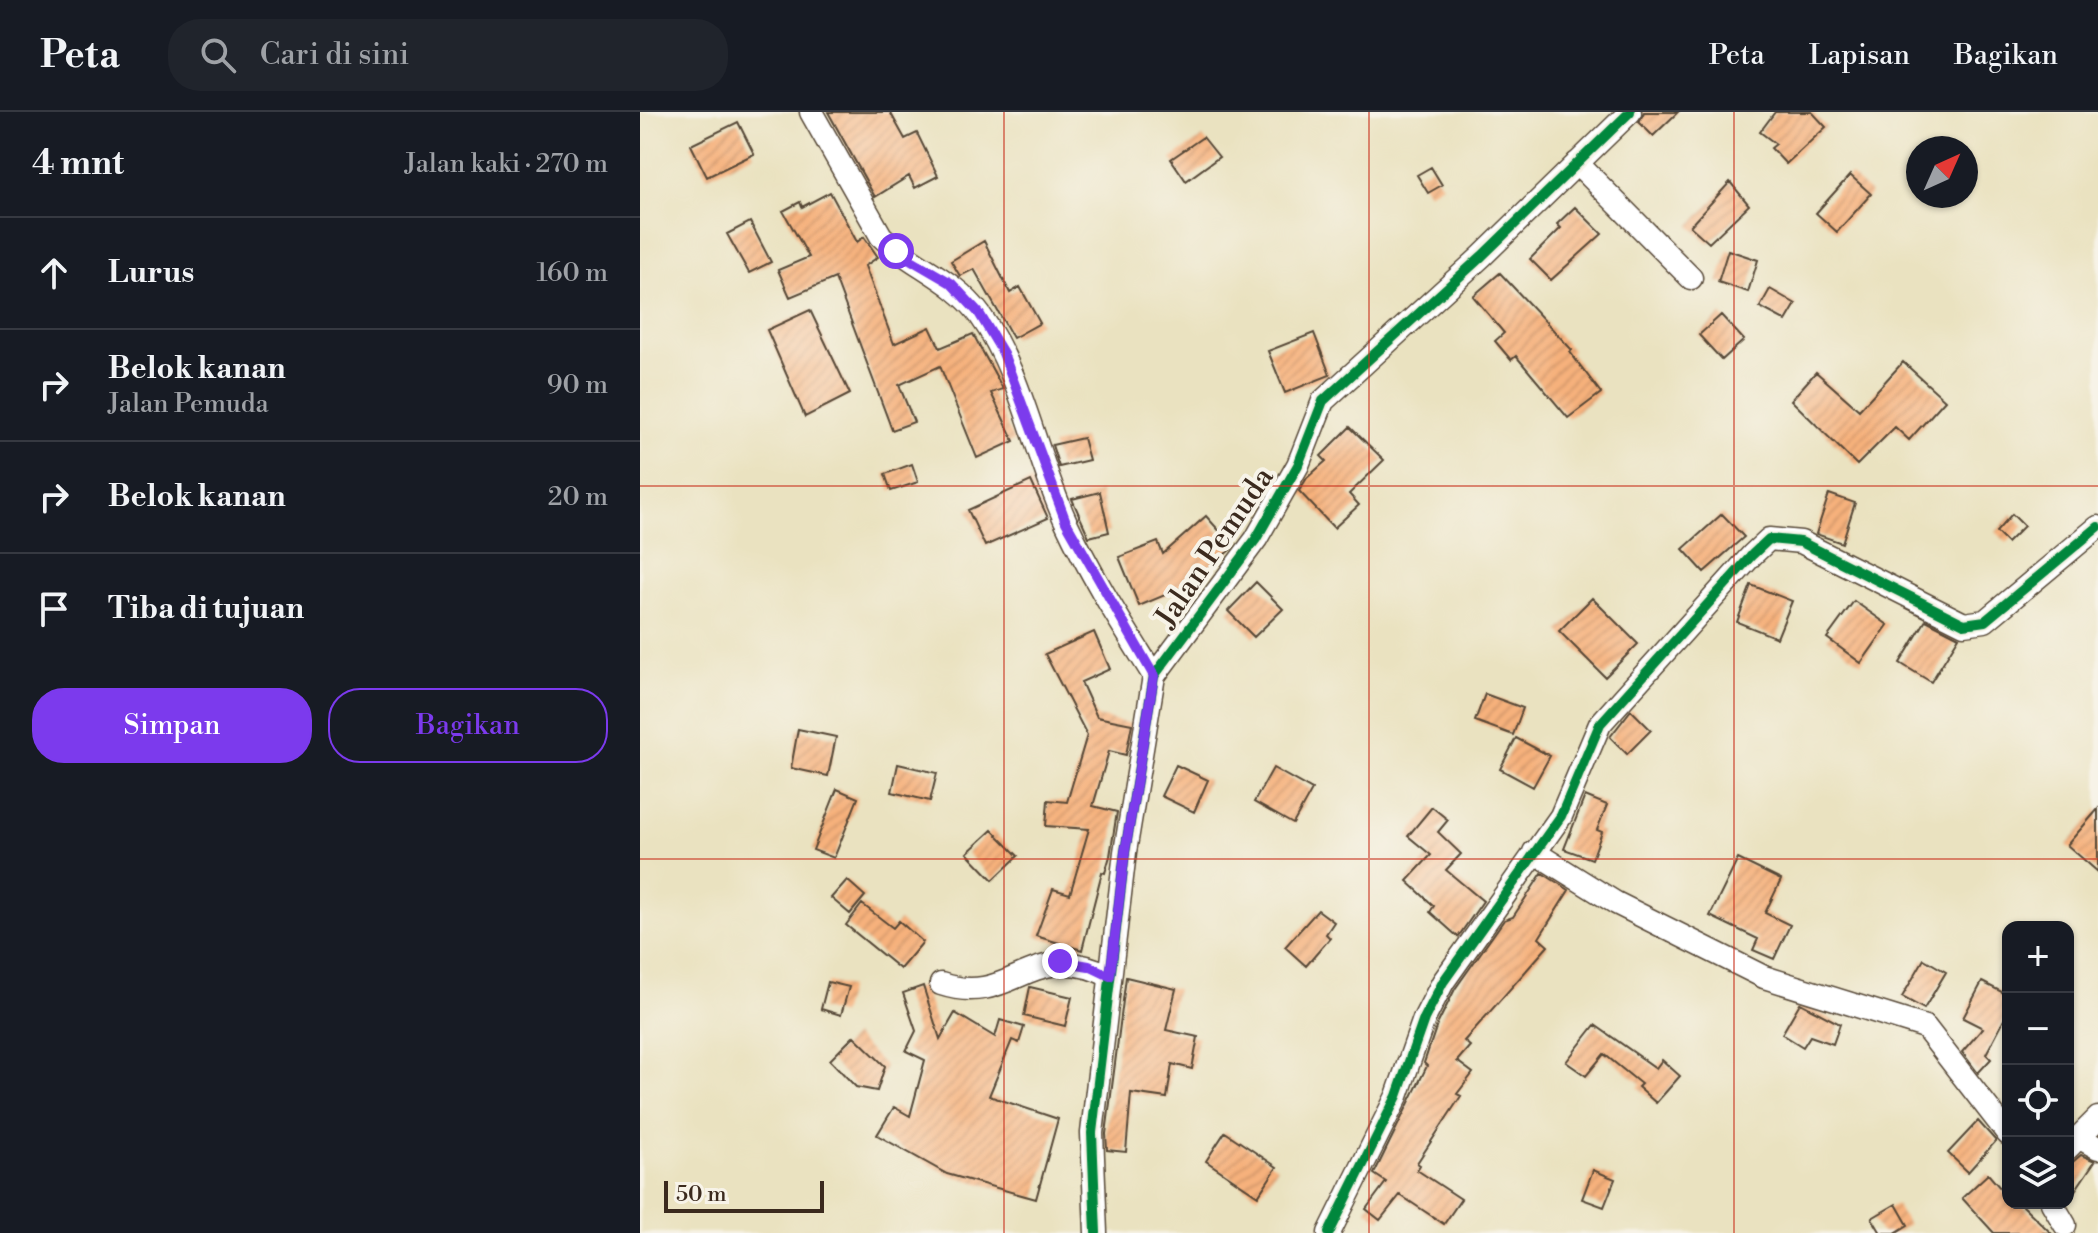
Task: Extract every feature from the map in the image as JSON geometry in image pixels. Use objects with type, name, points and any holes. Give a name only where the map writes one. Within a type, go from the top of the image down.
[{"type":"street","points":[[811,112],[881,236],[896,251],[951,283],[979,313],[995,340],[1066,522],[1154,676]]},
{"type":"street","name":"Jalan Pemuda","points":[[1096,1233],[1092,1133],[1125,852],[1154,676],[1256,539],[1298,465],[1323,401],[1482,256],[1630,112]]},
{"type":"street","points":[[1577,163],[1691,278]]},
{"type":"street","points":[[1329,1233],[1397,1096],[1424,1019],[1443,982],[1561,816],[1600,724],[1621,697],[1769,539],[1801,542],[1964,624],[1985,621],[2098,527]]},
{"type":"street","points":[[1534,852],[1616,903],[1764,977],[1925,1027],[2002,1126]]},
{"type":"street","points":[[941,984],[958,990],[982,990],[1037,966],[1060,961],[1089,966],[1110,976]]},
{"type":"street","points":[[2082,1145],[2098,1118]]},
{"type":"street","points":[[2056,1209],[2065,1225]]},
{"type":"building","points":[[828,112],[890,112],[905,139],[917,133],[938,176],[915,188],[909,176],[875,197]]},
{"type":"building","points":[[1644,112],[1678,112],[1653,136],[1639,122]]},
{"type":"building","points":[[1775,112],[1812,112],[1826,127],[1786,164],[1771,148],[1776,144],[1760,132]]},
{"type":"building","points":[[738,122],[754,154],[707,177],[691,145]]},
{"type":"building","points":[[1203,137],[1219,157],[1186,181],[1171,159]]},
{"type":"building","points":[[1431,167],[1442,185],[1428,193],[1417,175]]},
{"type":"building","points":[[1850,175],[1871,194],[1837,232],[1816,213]]},
{"type":"building","points":[[1730,182],[1749,205],[1709,243],[1690,226]]},
{"type":"building","points":[[830,192],[857,242],[864,237],[878,257],[865,266],[894,344],[930,327],[940,348],[973,334],[1003,389],[991,393],[1014,441],[977,458],[940,366],[899,385],[914,422],[892,430],[835,278],[790,297],[778,270],[809,257],[783,211],[800,202],[802,207]]},
{"type":"building","points":[[1575,207],[1602,234],[1551,280],[1530,259],[1561,228],[1557,224]]},
{"type":"building","points":[[750,222],[771,262],[749,273],[727,234]]},
{"type":"building","points":[[984,241],[1010,293],[1020,287],[1040,323],[1013,338],[974,269],[960,276],[951,261]]},
{"type":"building","points":[[1728,250],[1758,260],[1748,292],[1718,282]]},
{"type":"building","points":[[1500,273],[1572,350],[1570,352],[1601,393],[1568,418],[1516,356],[1511,360],[1495,341],[1504,333],[1473,296]]},
{"type":"building","points":[[1770,289],[1796,304],[1786,321],[1760,307]]},
{"type":"building","points":[[810,310],[850,394],[805,417],[767,330]]},
{"type":"building","points":[[1721,315],[1744,340],[1722,360],[1699,335]]},
{"type":"building","points":[[1314,333],[1330,375],[1285,393],[1268,351]]},
{"type":"building","points":[[1903,362],[1945,400],[1909,440],[1895,427],[1857,465],[1791,400],[1816,372],[1859,410]]},
{"type":"building","points":[[1350,427],[1384,460],[1349,494],[1359,505],[1334,528],[1299,491],[1307,478],[1326,461],[1321,456]]},
{"type":"building","points":[[1083,438],[1089,460],[1059,467],[1052,445]]},
{"type":"building","points":[[912,464],[918,482],[891,491],[885,474]]},
{"type":"building","points":[[1031,481],[1048,518],[985,546],[968,510]]},
{"type":"building","points":[[1100,492],[1109,532],[1089,537],[1072,499]]},
{"type":"building","points":[[1829,494],[1855,503],[1842,543],[1816,534]]},
{"type":"building","points":[[1722,514],[1744,537],[1704,572],[1683,549]]},
{"type":"building","points":[[2012,514],[2024,526],[2007,543],[1996,532]]},
{"type":"building","points":[[1206,516],[1233,546],[1231,549],[1189,585],[1139,606],[1119,557],[1158,542],[1163,554]]},
{"type":"building","points":[[1256,582],[1283,609],[1254,637],[1228,611]]},
{"type":"building","points":[[1751,585],[1792,601],[1777,638],[1737,622]]},
{"type":"building","points":[[1592,598],[1638,644],[1605,677],[1559,631]]},
{"type":"building","points":[[1854,601],[1888,625],[1861,663],[1827,638]]},
{"type":"building","points":[[1926,620],[1959,637],[1931,682],[1900,663]]},
{"type":"building","points":[[1094,632],[1110,669],[1081,682],[1097,717],[1132,724],[1126,755],[1109,751],[1093,806],[1117,812],[1110,856],[1105,873],[1102,872],[1082,950],[1036,936],[1053,889],[1070,894],[1089,829],[1046,826],[1048,800],[1067,802],[1087,735],[1045,654]]},
{"type":"building","points":[[1485,694],[1523,708],[1513,735],[1475,721]]},
{"type":"building","points":[[1631,710],[1651,730],[1627,754],[1610,737]]},
{"type":"building","points":[[798,729],[836,737],[828,776],[791,768]]},
{"type":"building","points":[[1516,738],[1550,756],[1533,787],[1500,769]]},
{"type":"building","points":[[898,764],[937,773],[930,801],[892,792]]},
{"type":"building","points":[[1176,765],[1208,780],[1194,812],[1161,796]]},
{"type":"building","points":[[1273,768],[1312,790],[1293,824],[1254,802]]},
{"type":"building","points":[[837,789],[858,798],[834,858],[813,850]]},
{"type":"building","points":[[1585,796],[1607,805],[1597,830],[1602,832],[1592,859],[1564,849]]},
{"type":"building","points":[[1432,807],[1448,820],[1438,832],[1461,854],[1446,870],[1483,901],[1458,937],[1430,912],[1434,906],[1407,881],[1431,855],[1408,836]]},
{"type":"building","points":[[2098,809],[2098,872],[2067,845]]},
{"type":"building","points":[[992,830],[1018,856],[993,880],[967,853]]},
{"type":"building","points":[[1738,859],[1781,880],[1765,913],[1790,925],[1774,959],[1753,950],[1758,939],[1710,916]]},
{"type":"building","points":[[1542,873],[1569,890],[1539,938],[1548,946],[1464,1041],[1470,1046],[1457,1061],[1473,1073],[1457,1094],[1461,1096],[1417,1163],[1420,1165],[1417,1170],[1461,1199],[1444,1224],[1400,1195],[1380,1220],[1366,1209],[1386,1182],[1374,1174],[1427,1066],[1424,1063],[1437,1025],[1455,989],[1504,920],[1513,917]]},
{"type":"building","points":[[847,880],[865,896],[850,914],[831,898]]},
{"type":"building","points":[[862,904],[893,928],[899,921],[923,942],[900,969],[846,925]]},
{"type":"building","points":[[1318,910],[1334,922],[1326,934],[1330,938],[1306,966],[1285,947]]},
{"type":"building","points":[[1924,959],[1946,972],[1924,1009],[1902,997]]},
{"type":"building","points":[[1126,977],[1176,989],[1166,1030],[1198,1037],[1192,1069],[1172,1064],[1167,1098],[1131,1093],[1126,1152],[1107,1150],[1106,1134]]},
{"type":"building","points":[[828,982],[849,987],[841,1015],[821,1009]]},
{"type":"building","points":[[1982,982],[2002,992],[2002,1023],[1986,1054],[1991,1059],[1978,1073],[1962,1052],[1983,1028],[1963,1018]]},
{"type":"building","points":[[923,986],[940,1039],[955,1013],[995,1037],[1000,1020],[1024,1027],[1019,1043],[1012,1040],[989,1096],[1058,1119],[1036,1199],[947,1174],[877,1135],[894,1107],[910,1116],[925,1060],[906,1051],[916,1031],[903,993]]},
{"type":"building","points":[[1030,987],[1072,997],[1065,1026],[1024,1016]]},
{"type":"building","points":[[1800,1003],[1840,1024],[1833,1044],[1810,1036],[1803,1047],[1782,1034]]},
{"type":"building","points":[[1595,1025],[1656,1068],[1662,1060],[1680,1076],[1656,1103],[1638,1087],[1641,1084],[1604,1054],[1586,1076],[1566,1062]]},
{"type":"building","points":[[854,1036],[885,1066],[877,1091],[856,1087],[830,1060]]},
{"type":"building","points":[[1978,1121],[1996,1141],[1968,1172],[1948,1153]]},
{"type":"building","points":[[1225,1132],[1277,1167],[1258,1196],[1206,1161]]},
{"type":"building","points":[[2081,1155],[2095,1161],[2074,1192],[2074,1161]]},
{"type":"building","points":[[1593,1170],[1615,1179],[1604,1207],[1582,1199]]},
{"type":"building","points":[[1988,1174],[2002,1190],[2002,1209],[2026,1209],[2051,1233],[1994,1233],[1962,1198]]},
{"type":"building","points":[[1896,1204],[1908,1225],[1895,1233],[1881,1233],[1872,1218]]},
{"type":"cycle path","points":[[1096,1233],[1092,1133],[1125,852],[1154,676],[1256,539],[1298,465],[1323,401],[1482,256],[1630,112]]},
{"type":"cycle path","points":[[1329,1233],[1397,1096],[1424,1019],[1443,982],[1561,816],[1600,724],[1769,539],[1801,542],[1964,624],[1985,621],[2098,527]]},
{"type":"route","points":[[896,251],[951,283],[979,313],[1003,353],[1066,522],[1119,620],[1154,676],[1125,852],[1110,976],[1089,966],[1060,961]]}]
